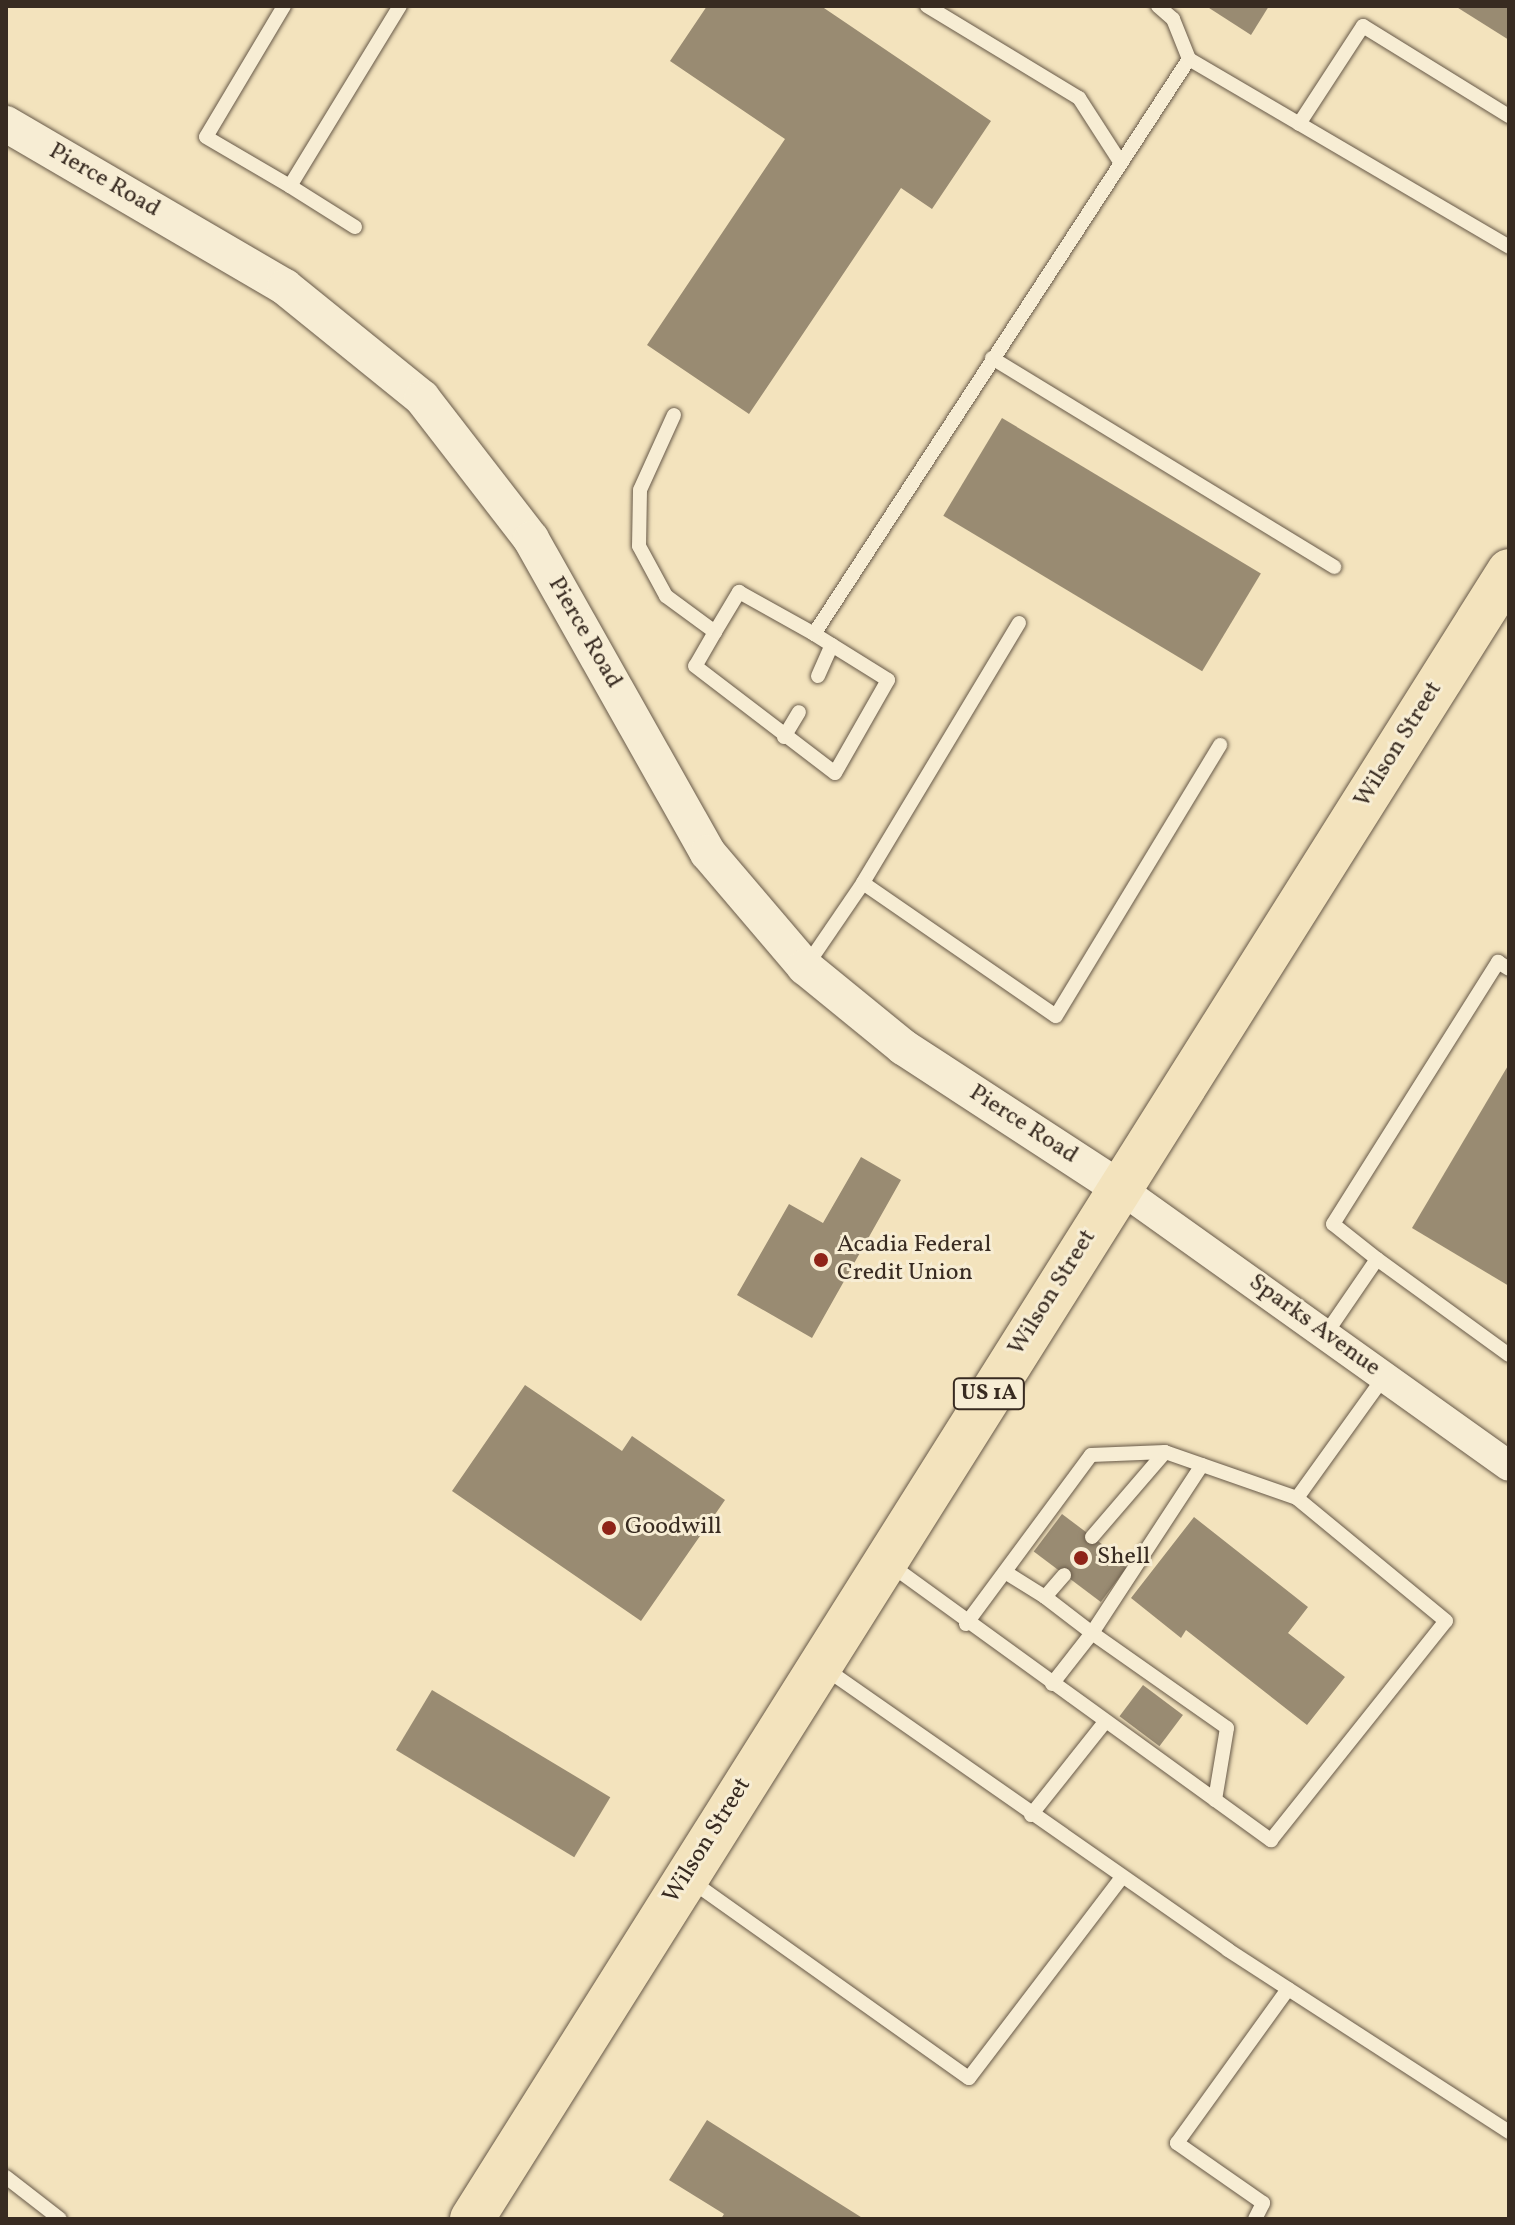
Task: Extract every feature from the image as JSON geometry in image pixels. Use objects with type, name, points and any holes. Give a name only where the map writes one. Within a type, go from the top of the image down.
[{"type":"main road","name":"Wilson Street","points":[[472,2219],[1118,1187],[1509,571]]},
{"type":"street","name":"Pierce Road","points":[[6,124],[285,287],[422,398],[531,539],[708,853],[805,967],[903,1047],[1118,1187]]},
{"type":"street","name":"Sparks Avenue","points":[[1118,1187],[1509,1466]]},
{"type":"lane","points":[[284,6],[206,137],[355,227]]},
{"type":"lane","points":[[290,186],[400,6]]},
{"type":"lane","points":[[927,6],[1079,98],[1119,160]]},
{"type":"lane","points":[[1158,6],[1173,19],[1189,59],[1509,247]]},
{"type":"lane","points":[[1299,124],[1363,26],[1509,116]]},
{"type":"lane","points":[[814,634],[1119,160],[1189,59]]},
{"type":"lane","points":[[992,358],[1334,567]]},
{"type":"lane","points":[[674,415],[640,490],[639,546],[666,596],[715,632]]},
{"type":"lane","points":[[739,592],[814,634],[888,680],[835,773],[695,666],[739,592]]},
{"type":"lane","points":[[805,967],[863,883],[1019,623]]},
{"type":"lane","points":[[818,676],[832,645]]},
{"type":"lane","points":[[784,737],[799,712]]},
{"type":"lane","points":[[863,883],[1056,1016],[1220,745]]},
{"type":"lane","points":[[1509,969],[1498,962],[1333,1224],[1509,1355]]},
{"type":"lane","points":[[1325,1335],[1377,1259]]},
{"type":"lane","points":[[1297,1498],[1384,1377]]},
{"type":"lane","points":[[885,1561],[966,1624],[1271,1840],[1446,1621],[1297,1498],[1165,1452],[1091,1455],[966,1624]]},
{"type":"lane","points":[[1092,1537],[1165,1452]]},
{"type":"lane","points":[[1052,1684],[1092,1633],[1202,1465]]},
{"type":"lane","points":[[1005,1572],[1045,1597],[1227,1728],[1215,1800]]},
{"type":"lane","points":[[1045,1597],[1064,1575]]},
{"type":"lane","points":[[819,1664],[1122,1877],[1509,2132]]},
{"type":"lane","points":[[1031,1815],[1105,1722]]},
{"type":"lane","points":[[686,1877],[969,2078],[1122,1877]]},
{"type":"lane","points":[[1255,2219],[1263,2203],[1177,2143],[1288,1989]]},
{"type":"lane","points":[[6,2177],[60,2219]]},
{"type":"building","points":[[707,6],[821,6],[991,121],[932,209],[901,188],[749,414],[647,345],[785,139],[670,61]]},
{"type":"building","points":[[1206,6],[1269,6],[1251,35]]},
{"type":"building","points":[[1455,6],[1509,6],[1509,40]]},
{"type":"building","points":[[1002,418],[1261,574],[1202,671],[943,516]]},
{"type":"building","points":[[1509,1064],[1509,1286],[1412,1228]]},
{"type":"building","points":[[861,1157],[901,1180],[812,1338],[737,1295],[789,1204],[823,1223]]},
{"type":"building","points":[[525,1385],[622,1451],[632,1436],[725,1500],[641,1621],[452,1491]]},
{"type":"building","name":"Shell","points":[[1062,1514],[1129,1565],[1101,1602],[1034,1552]]},
{"type":"building","points":[[1194,1517],[1308,1607],[1288,1633],[1345,1677],[1307,1725],[1186,1630],[1181,1638],[1131,1598]]},
{"type":"building","points":[[1143,1685],[1183,1715],[1159,1746],[1120,1716]]},
{"type":"building","points":[[432,1690],[610,1797],[574,1857],[396,1750]]},
{"type":"building","points":[[707,2120],[864,2219],[721,2219],[724,2214],[669,2180]]},
{"type":"place","name":"Acadia Federal Credit Union","points":[[821,1260]]},
{"type":"place","name":"Goodwill","points":[[609,1528]]},
{"type":"place","name":"Shell","points":[[1081,1558]]}]
